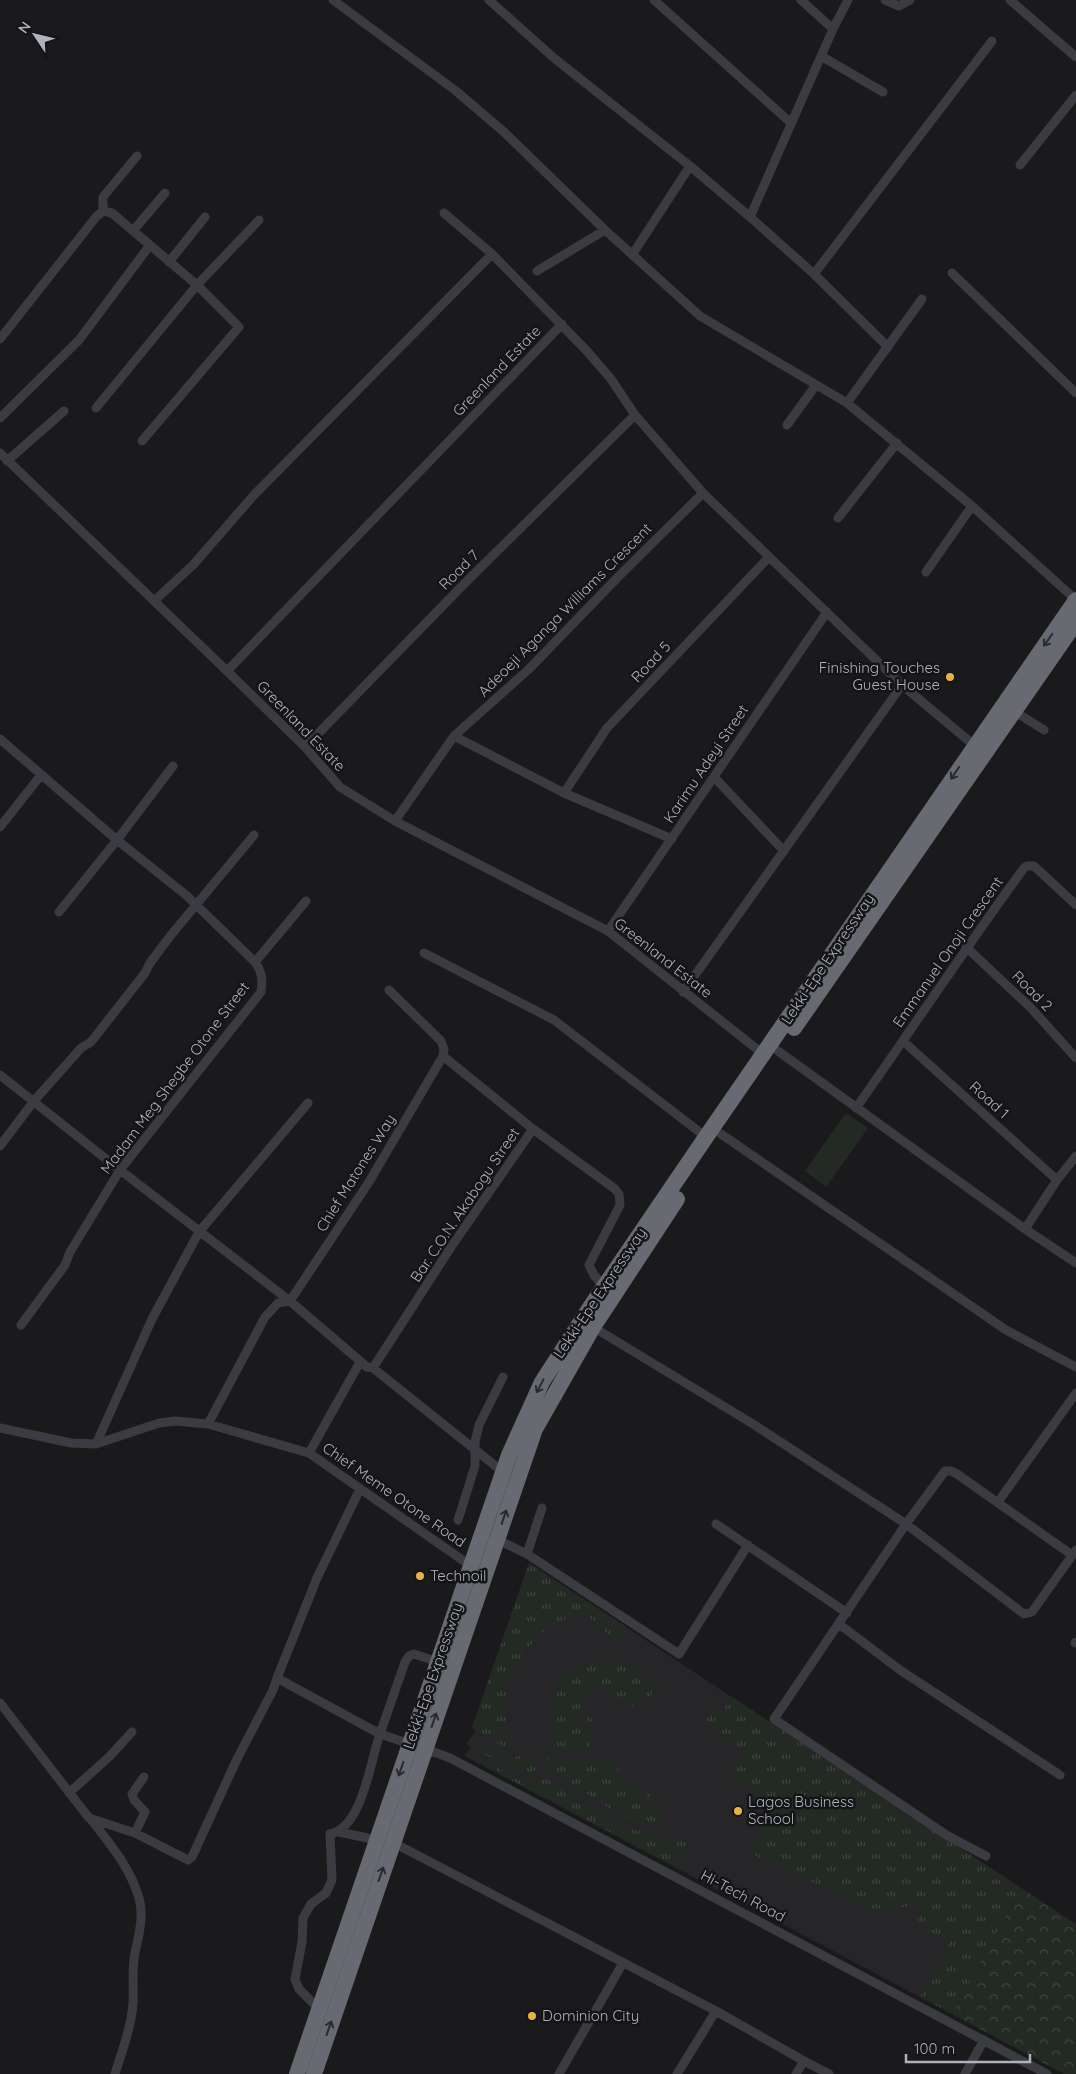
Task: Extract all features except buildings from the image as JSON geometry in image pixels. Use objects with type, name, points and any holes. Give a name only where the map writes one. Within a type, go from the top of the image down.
[{"type":"highway","name":"Lekki-Epe Expressway","points":[[314,2074],[385,1841],[410,1744],[503,1472],[519,1431],[542,1382],[604,1287],[713,1136],[838,955],[974,746],[1076,600]]},
{"type":"highway","name":"Lekki-Epe Expressway","points":[[838,955],[1014,711],[1071,641],[1076,622]]},
{"type":"highway","name":"Lekki-Epe Expressway","points":[[297,2074],[319,2009],[385,1841],[423,1754],[496,1539],[536,1429],[594,1328],[713,1136]]},
{"type":"street","points":[[333,0],[456,91],[504,132],[605,230],[700,316],[846,403],[972,506],[1076,600]]},
{"type":"street","points":[[489,0],[554,58],[690,166],[750,217],[814,274],[888,347]]},
{"type":"street","points":[[654,0],[791,123]]},
{"type":"street","points":[[801,0],[833,29]]},
{"type":"street","points":[[750,217],[833,29],[848,0]]},
{"type":"street","points":[[885,0],[899,6],[910,0]]},
{"type":"street","points":[[1010,0],[1076,57]]},
{"type":"street","points":[[814,274],[992,41]]},
{"type":"street","points":[[821,56],[883,92]]},
{"type":"street","points":[[1020,165],[1076,95]]},
{"type":"street","points":[[0,339],[103,210],[103,198],[137,156]]},
{"type":"street","points":[[632,254],[690,166]]},
{"type":"street","points":[[133,231],[165,193]]},
{"type":"street","points":[[103,210],[112,213],[197,285],[239,327],[142,440]]},
{"type":"street","points":[[444,213],[492,254],[562,324],[611,379],[635,415],[702,493],[902,684],[974,746]]},
{"type":"street","points":[[169,262],[205,217]]},
{"type":"street","points":[[96,408],[197,285],[258,220]]},
{"type":"street","points":[[537,271],[605,230]]},
{"type":"street","points":[[0,418],[79,340],[150,245]]},
{"type":"street","points":[[154,601],[193,565],[254,495],[492,254]]},
{"type":"street","points":[[952,273],[1076,393]]},
{"type":"street","points":[[846,403],[922,299]]},
{"type":"street","name":"Greenland Estate","points":[[562,324],[227,671],[305,747],[340,787],[396,821],[608,931],[683,992],[771,1053],[856,1108],[1025,1229],[1076,1263]]},
{"type":"street","points":[[787,425],[816,385]]},
{"type":"street","points":[[7,461],[64,411]]},
{"type":"street","name":"Road 7","points":[[305,747],[465,583],[635,415]]},
{"type":"street","points":[[838,518],[897,443]]},
{"type":"street","points":[[0,453],[227,671]]},
{"type":"street","name":"Adeoeji Aganga Williams Crescent","points":[[396,821],[454,736],[528,670],[702,493]]},
{"type":"street","points":[[926,572],[972,506]]},
{"type":"street","name":"Road 5","points":[[564,793],[607,728],[768,558]]},
{"type":"street","name":"Karimu Adeyi Street","points":[[608,931],[827,612]]},
{"type":"street","points":[[683,992],[902,684]]},
{"type":"street","points":[[1014,711],[1044,730]]},
{"type":"street","points":[[454,736],[564,793],[672,839]]},
{"type":"street","points":[[0,740],[117,840],[178,888],[255,962],[306,901]]},
{"type":"street","points":[[59,912],[117,840],[172,766]]},
{"type":"street","points":[[0,827],[41,774]]},
{"type":"street","points":[[714,777],[784,851]]},
{"type":"street","points":[[0,1146],[34,1101],[81,1048],[91,1042],[195,905],[254,835]]},
{"type":"street","name":"Emmanuel Onoji Crescent","points":[[856,1108],[904,1041],[966,947],[1027,866],[1034,866],[1076,905]]},
{"type":"street","name":"Road 2","points":[[966,947],[1031,1008],[1076,1058]]},
{"type":"street","points":[[424,954],[554,1020],[713,1136],[1006,1330],[1076,1367]]},
{"type":"street","name":"Madam Meg Shegbe Otone Street","points":[[21,1325],[65,1265],[70,1252],[120,1170],[260,992],[262,982],[261,971],[255,962]]},
{"type":"street","points":[[389,990],[441,1041],[444,1049],[442,1056]]},
{"type":"street","name":"Road 1","points":[[904,1041],[1057,1180]]},
{"type":"street","name":"Bar. C.O.N. Akabogu Street","points":[[372,1368],[451,1247],[533,1130],[442,1056]]},
{"type":"street","name":"Chief Matones Way","points":[[290,1302],[369,1182],[442,1056]]},
{"type":"street","points":[[0,1075],[290,1302],[366,1367],[372,1368],[503,1472]]},
{"type":"street","points":[[0,1428],[71,1443],[96,1444],[152,1319],[199,1232],[308,1103]]},
{"type":"street","points":[[533,1130],[607,1183],[619,1194],[620,1205],[590,1265],[594,1275],[604,1287]]},
{"type":"street","points":[[1025,1229],[1057,1180],[1076,1156]]},
{"type":"street","points":[[208,1424],[271,1308],[278,1302],[290,1302]]},
{"type":"street","points":[[594,1328],[753,1424],[906,1524],[1027,1615],[1032,1612],[1074,1552],[957,1474],[945,1471],[906,1524],[840,1624],[774,1718],[948,1836],[986,1856]]},
{"type":"street","points":[[309,1453],[360,1362]]},
{"type":"street","points":[[458,1520],[475,1466],[475,1449],[479,1425],[502,1377]]},
{"type":"street","points":[[998,1502],[1076,1393]]},
{"type":"street","name":"Chief Meme Otone Road","points":[[96,1444],[159,1423],[175,1421],[208,1424],[309,1453],[471,1566]]},
{"type":"street","points":[[90,1818],[135,1833],[188,1860],[192,1857],[236,1759],[273,1690],[276,1678],[317,1578],[360,1489]]},
{"type":"street","points":[[528,1554],[542,1508]]},
{"type":"street","points":[[716,1524],[847,1613]]},
{"type":"street","points":[[496,1539],[528,1554],[679,1654],[748,1545]]},
{"type":"street","points":[[840,1624],[900,1670],[1060,1775]]},
{"type":"street","points":[[339,1832],[346,1826],[365,1790],[374,1750],[405,1662],[409,1656],[414,1654],[438,1662]]},
{"type":"street","points":[[276,1678],[380,1734],[410,1744]]},
{"type":"street","points":[[0,1704],[122,1860],[133,1879],[140,1901],[140,1926],[132,1980],[133,2003],[130,2026],[115,2074]]},
{"type":"street","points":[[69,1793],[110,1756],[132,1732]]},
{"type":"street","name":"Hi-Tech Road","points":[[423,1754],[434,1752],[450,1758],[1047,2074]]},
{"type":"street","points":[[135,1833],[145,1812],[134,1800],[132,1794],[144,1777]]},
{"type":"street","points":[[319,2009],[299,1989],[295,1979],[302,1942],[303,1918],[311,1904],[330,1888],[332,1880],[330,1834],[339,1832],[385,1841],[716,2011],[829,2074]]},
{"type":"street","points":[[559,2074],[623,1963]]},
{"type":"street","points":[[677,2074],[716,2011]]},
{"type":"street","points":[[965,2074],[984,2040]]},
{"type":"street","points":[[796,2074],[804,2061]]},
{"type":"shaded area","name":"Lagos Business School","points":[[529,1563],[1021,1888],[952,2014],[465,1756],[471,1747],[466,1744],[476,1730],[472,1728]]},
{"type":"green space","points":[[846,1113],[868,1128],[826,1187],[805,1171]]},
{"type":"green space","points":[[529,1563],[628,1628],[618,1643],[586,1614],[568,1618],[550,1626],[541,1633],[520,1659],[513,1670],[509,1682],[505,1706],[510,1745],[504,1747],[472,1728]]},
{"type":"green space","points":[[597,1662],[630,1663],[659,1683],[646,1702],[639,1697],[632,1707],[617,1697],[615,1699],[603,1688],[589,1689],[583,1695],[581,1704],[583,1711],[593,1721],[590,1727],[590,1752],[552,1751],[552,1702],[555,1687],[562,1677],[573,1669]]},
{"type":"green space","points":[[732,1697],[1021,1888],[952,2014],[920,1997],[950,1942],[919,1925],[915,1904],[879,1913],[748,1852],[767,1822],[769,1816],[768,1801],[727,1776],[744,1751],[706,1725],[708,1722],[706,1720],[714,1708],[722,1712]]},
{"type":"green space","points":[[483,1743],[507,1756],[504,1765],[478,1751]]},
{"type":"green space","points":[[467,1753],[519,1779],[545,1779],[553,1782],[625,1828],[687,1841],[688,1845],[676,1867],[465,1756]]},
{"type":"green space","points":[[518,1756],[531,1756],[539,1761],[538,1768],[532,1773],[516,1772],[511,1764],[513,1759]]},
{"type":"green space","points":[[546,1758],[609,1760],[618,1768],[619,1774],[660,1802],[661,1816],[653,1823],[647,1824],[628,1820],[546,1767]]},
{"type":"green space","points":[[1021,1888],[1076,1924],[1076,2074],[1064,2074],[952,2014]]},
{"type":"place","name":"Finishing Touches Guest House","points":[[950,677]]},
{"type":"place","name":"Technoil","points":[[420,1576]]},
{"type":"place","name":"Lagos Business School","points":[[738,1811]]},
{"type":"place","name":"Dominion City","points":[[532,2016]]}]
